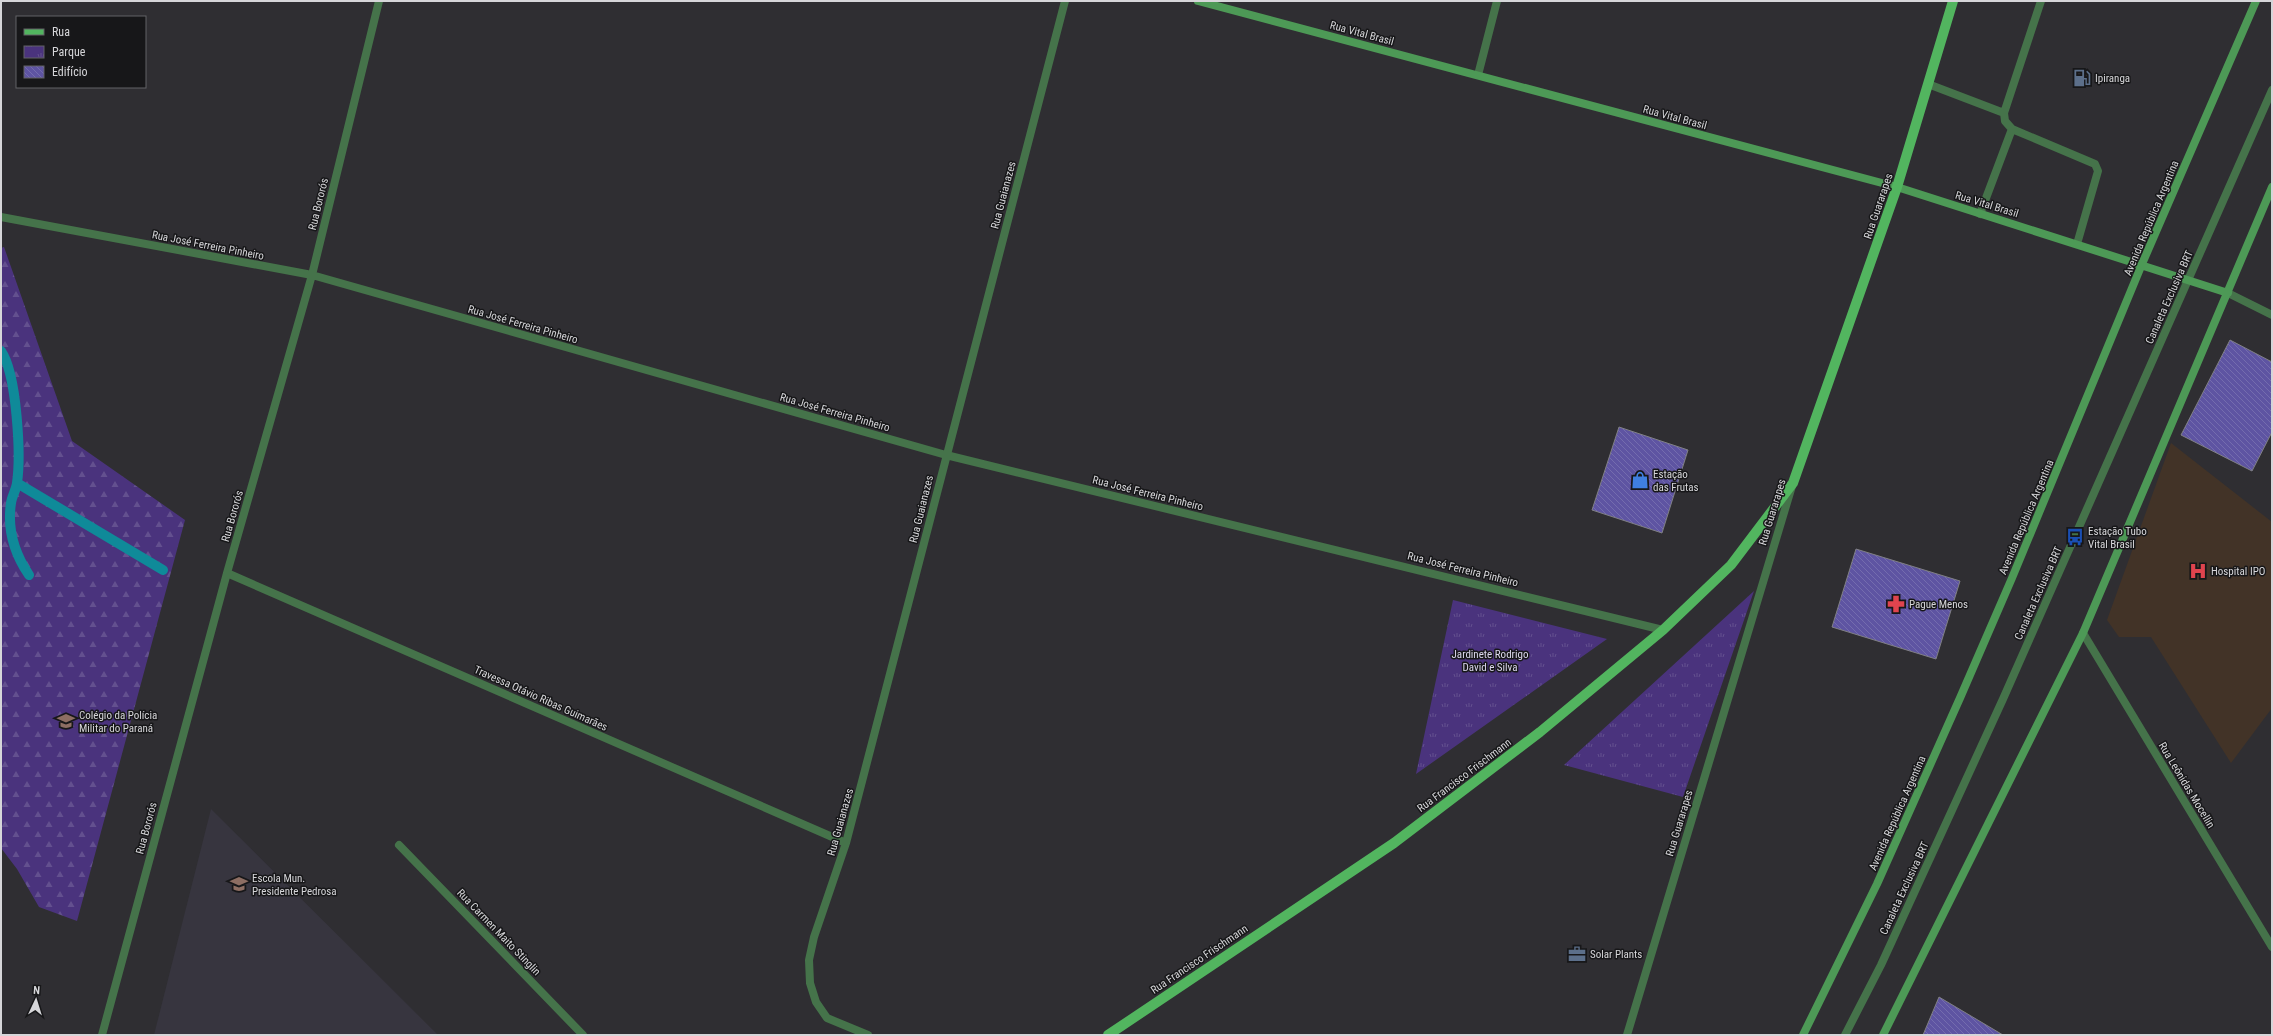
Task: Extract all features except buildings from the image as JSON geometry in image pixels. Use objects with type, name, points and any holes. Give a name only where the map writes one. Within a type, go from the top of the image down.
[{"type":"main road","name":"Rua Guararapes","points":[[1793,484],[1897,187],[1953,1]]},
{"type":"main road","name":"Rua Francisco Frischmann","points":[[1108,1035],[1394,843],[1540,732],[1663,630],[1731,565],[1793,484]]},
{"type":"street","name":"Rua Bororós","points":[[102,1035],[227,573],[312,275],[379,1]]},
{"type":"street","name":"Rua Guaianazes","points":[[868,1035],[827,1018],[816,1002],[810,983],[809,960],[814,937],[846,843],[1065,1]]},
{"type":"street","name":"Rua Vital Brasil","points":[[1198,1],[1897,187],[2228,292]]},
{"type":"street","points":[[1478,75],[1497,1]]},
{"type":"street","points":[[2041,1],[2004,113],[2005,121],[2012,129],[2095,164],[2098,171],[2077,244]]},
{"type":"street","name":"Avenida República Argentina","points":[[1803,1035],[1878,884],[1957,706],[2012,578],[2142,264],[2256,1]]},
{"type":"street","points":[[1928,84],[2004,113]]},
{"type":"street","name":"Canaleta Exclusiva BRT","points":[[1845,1035],[1881,965],[2006,692],[2272,90]]},
{"type":"street","points":[[1980,214],[2012,129]]},
{"type":"street","points":[[1883,1035],[2083,633],[2272,187]]},
{"type":"street","name":"Rua José Ferreira Pinheiro","points":[[1,217],[312,275],[946,455],[1663,630]]},
{"type":"street","points":[[2228,292],[2272,314]]},
{"type":"street","name":"Rua Guararapes","points":[[1627,1035],[1793,484]]},
{"type":"street","name":"Travessa Otávio Ribas Guimarães","points":[[227,573],[846,843]]},
{"type":"street","name":"Rua Leônidas Mocellin","points":[[2083,633],[2272,947]]},
{"type":"street","name":"Rua Carmen Maito Stinglin","points":[[398,845],[583,1035]]},
{"type":"shaded area","name":"Hospital IPO","points":[[2171,443],[2272,522],[2272,708],[2231,763],[2151,637],[2119,637],[2107,620]]},
{"type":"shaded area","name":"Escola Mun. Presidente Pedrosa","points":[[211,809],[438,1035],[154,1035]]},
{"type":"green space","name":"Colégio da Polícia Militar do Paraná","points":[[4,247],[72,441],[185,520],[77,921],[39,907],[17,869],[1,848],[1,248]]},
{"type":"green space","points":[[1754,591],[1683,797],[1564,765]]},
{"type":"green space","name":"Jardinete Rodrigo David e Silva","points":[[1453,600],[1607,639],[1416,774]]},
{"type":"waterway","points":[[1,351],[11,377],[18,435],[18,470],[16,486],[11,503],[11,532],[19,558],[29,575]]},
{"type":"waterway","points":[[17,483],[163,570]]},
{"type":"place","name":"Ipiranga","points":[[2082,78]]},
{"type":"place","name":"Estação das Frutas","points":[[1640,480]]},
{"type":"place","name":"Estação Tubo Vital Brasil","points":[[2075,537]]},
{"type":"place","name":"Hospital IPO","points":[[2198,571]]},
{"type":"place","name":"Pague Menos","points":[[1896,604]]},
{"type":"place","name":"Colégio da Polícia Militar do Paraná","points":[[66,721]]},
{"type":"place","name":"Escola Mun. Presidente Pedrosa","points":[[239,884]]},
{"type":"place","name":"Solar Plants","points":[[1577,954]]}]
